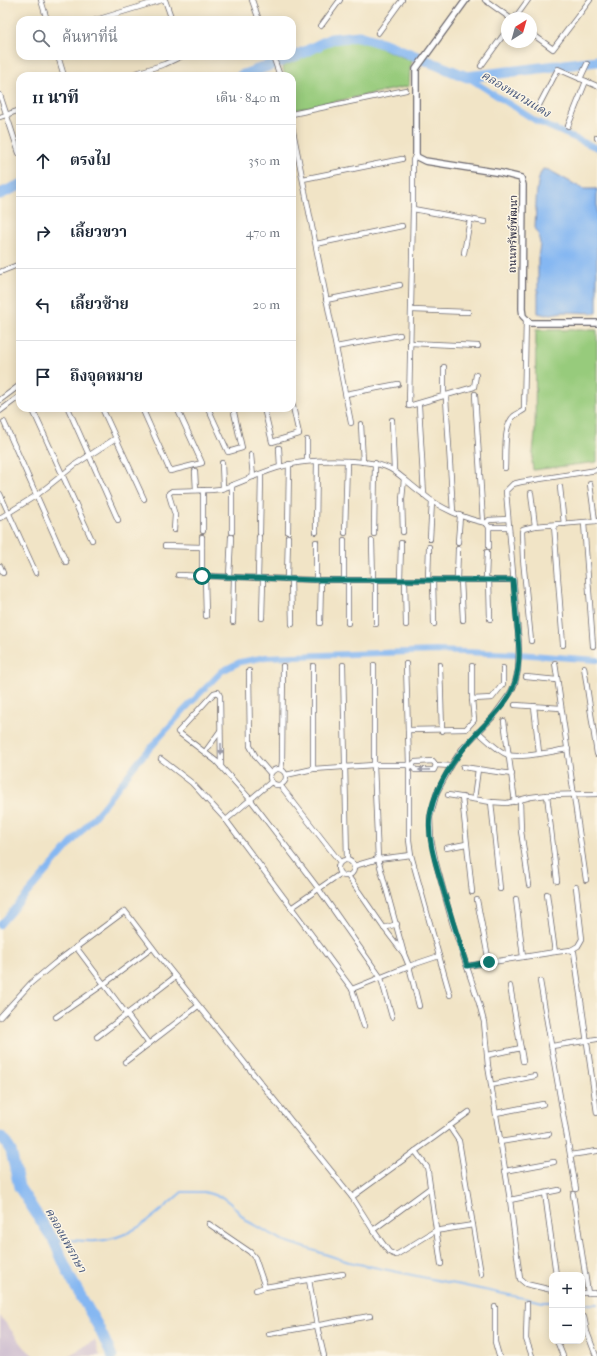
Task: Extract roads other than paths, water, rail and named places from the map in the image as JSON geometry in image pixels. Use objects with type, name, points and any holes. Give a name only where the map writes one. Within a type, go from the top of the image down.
[{"type":"street","points":[[41,0],[46,16]]},
{"type":"street","points":[[110,16],[164,0],[170,16]]},
{"type":"street","points":[[252,0],[258,16]]},
{"type":"street","points":[[321,26],[340,0]]},
{"type":"street","points":[[378,33],[402,0]]},
{"type":"street","points":[[466,0],[417,66],[415,71],[416,154],[413,160],[412,310],[409,406],[445,397],[474,387],[476,375]]},
{"type":"street","points":[[485,0],[502,12]]},
{"type":"street","points":[[519,12],[528,0]]},
{"type":"street","points":[[537,37],[553,49],[590,0]]},
{"type":"street","points":[[481,66],[501,38]]},
{"type":"street","points":[[59,60],[63,72]]},
{"type":"street","points":[[139,72],[173,60]]},
{"type":"street","points":[[274,60],[279,72]]},
{"type":"street","points":[[580,79],[587,64]]},
{"type":"street","points":[[537,108],[558,68],[597,86]]},
{"type":"street","points":[[568,126],[586,81]]},
{"type":"street","points":[[296,113],[406,90]]},
{"type":"street","points":[[0,94],[16,144]]},
{"type":"street","points":[[0,117],[16,111]]},
{"type":"street","points":[[296,145],[351,423]]},
{"type":"street","name":"ถนนทรัพย์พัฒนา","points":[[416,154],[417,157],[425,161],[501,173],[520,178],[523,185],[522,309],[523,316],[526,320]]},
{"type":"street","points":[[303,179],[402,159]]},
{"type":"street","points":[[413,209],[485,222]]},
{"type":"street","points":[[464,253],[470,220]]},
{"type":"street","points":[[316,244],[402,226]]},
{"type":"street","points":[[0,272],[16,266]]},
{"type":"street","points":[[326,300],[400,285]]},
{"type":"street","points":[[412,310],[468,312]]},
{"type":"street","points":[[505,468],[507,432],[509,424],[512,417],[524,410],[526,320],[530,323],[597,323]]},
{"type":"street","points":[[336,347],[400,335]]},
{"type":"street","points":[[410,343],[478,346]]},
{"type":"street","points":[[444,367],[453,512]]},
{"type":"street","points":[[346,394],[398,384]]},
{"type":"street","points":[[0,400],[16,388]]},
{"type":"street","points":[[475,394],[489,547]]},
{"type":"street","points":[[0,411],[16,399]]},
{"type":"street","points":[[418,406],[424,495]]},
{"type":"street","points":[[34,412],[92,540]]},
{"type":"street","points":[[70,412],[118,520]]},
{"type":"street","points":[[104,412],[144,499]]},
{"type":"street","points":[[144,412],[170,471],[202,463],[179,412]]},
{"type":"street","points":[[210,412],[228,452],[242,448],[234,412]]},
{"type":"street","points":[[265,412],[272,442],[299,434],[294,412]]},
{"type":"street","points":[[392,420],[394,470]]},
{"type":"street","points":[[4,422],[66,562]]},
{"type":"street","points":[[361,424],[363,462]]},
{"type":"street","points":[[0,518],[36,495],[62,475],[116,438]]},
{"type":"street","points":[[307,440],[307,461]]},
{"type":"street","points":[[279,448],[280,467]]},
{"type":"street","points":[[251,455],[253,477]]},
{"type":"street","points":[[174,530],[174,515],[169,493],[172,491],[223,488],[289,464],[307,461],[375,463],[394,470],[432,501],[460,516],[486,524],[508,527]]},
{"type":"street","points":[[316,532],[318,461]]},
{"type":"street","points":[[345,533],[347,461]]},
{"type":"street","points":[[222,463],[223,488]]},
{"type":"street","points":[[374,534],[375,463]]},
{"type":"street","points":[[289,464],[288,535],[292,624]]},
{"type":"street","points":[[549,1289],[526,1284],[520,1279],[510,1200],[488,1066],[488,1055],[482,1016],[452,922],[436,864],[430,829],[430,817],[433,804],[451,766],[462,749],[493,716],[511,692],[515,683],[519,663],[519,644],[506,491],[513,484],[597,470]]},
{"type":"street","points":[[195,471],[196,490]]},
{"type":"street","points":[[261,474],[260,535],[262,618]]},
{"type":"street","points":[[403,532],[402,499],[404,479]]},
{"type":"street","points":[[531,641],[523,559],[523,529],[535,526],[596,521],[590,484]]},
{"type":"street","points":[[232,485],[232,622]]},
{"type":"street","points":[[560,487],[564,524]]},
{"type":"street","points":[[203,490],[203,531]]},
{"type":"street","points":[[531,493],[535,526]]},
{"type":"street","points":[[0,494],[36,573]]},
{"type":"street","points":[[430,539],[432,501]]},
{"type":"street","points":[[458,542],[460,516]]},
{"type":"street","points":[[486,524],[489,520],[508,519]]},
{"type":"street","points":[[584,523],[593,646]]},
{"type":"street","points":[[554,525],[563,645]]},
{"type":"street","points":[[202,537],[206,616]]},
{"type":"street","points":[[344,540],[348,623]]},
{"type":"street","points":[[372,541],[376,624]]},
{"type":"street","points":[[316,542],[320,623]]},
{"type":"street","points":[[401,543],[402,580],[406,625]]},
{"type":"street","points":[[164,546],[202,547]]},
{"type":"street","points":[[429,547],[434,624]]},
{"type":"street","points":[[458,549],[463,620]]},
{"type":"street","points":[[487,552],[490,619]]},
{"type":"street","points":[[0,566],[3,573]]},
{"type":"street","points":[[178,575],[346,581],[513,580]]},
{"type":"street","points":[[555,663],[586,880]]},
{"type":"street","points":[[406,664],[408,730],[411,766],[409,840],[411,854],[450,995]]},
{"type":"street","points":[[343,665],[347,860]]},
{"type":"street","points":[[374,665],[374,765],[378,859],[419,1006]]},
{"type":"street","points":[[440,665],[442,730]]},
{"type":"street","points":[[249,671],[250,746],[256,757],[270,773],[269,777],[271,782],[275,785],[280,785],[286,780],[286,775],[281,769],[283,666]]},
{"type":"street","points":[[313,666],[313,769]]},
{"type":"street","points":[[408,730],[466,729],[474,720],[472,699],[472,666]]},
{"type":"street","points":[[584,667],[597,754]]},
{"type":"street","points":[[472,699],[492,698],[503,684],[503,668]]},
{"type":"street","points":[[526,677],[557,680]]},
{"type":"street","points":[[221,766],[220,696],[218,692],[214,693],[178,732],[216,760],[221,766],[250,799],[318,888],[381,978],[392,1017]]},
{"type":"street","points":[[515,705],[561,708]]},
{"type":"street","points":[[534,706],[539,753]]},
{"type":"street","points":[[504,721],[512,774],[518,801],[529,885]]},
{"type":"street","points":[[205,752],[220,731]]},
{"type":"street","points":[[478,732],[500,750],[509,755],[519,756],[568,749]]},
{"type":"street","points":[[161,759],[192,783],[226,820],[352,989],[364,1026]]},
{"type":"street","points":[[411,766],[415,762],[433,761],[436,765],[451,766]]},
{"type":"street","points":[[286,775],[313,769],[374,765],[411,766],[415,770],[434,770],[436,765]]},
{"type":"street","points":[[463,767],[512,774]]},
{"type":"street","points":[[270,773],[276,769],[281,769]]},
{"type":"street","points":[[474,799],[478,769]]},
{"type":"street","points":[[226,820],[271,782]]},
{"type":"street","points":[[280,785],[340,862]]},
{"type":"street","points":[[448,795],[507,803],[547,795],[597,794]]},
{"type":"street","points":[[547,795],[557,881]]},
{"type":"street","points":[[462,797],[472,892]]},
{"type":"street","points":[[491,802],[500,889]]},
{"type":"street","points":[[446,848],[466,844]]},
{"type":"street","points":[[354,866],[378,859],[411,854]]},
{"type":"street","points":[[340,862],[347,860],[354,866]]},
{"type":"street","points":[[340,862],[338,869],[340,874]]},
{"type":"street","points":[[348,876],[353,871],[354,866]]},
{"type":"street","points":[[291,908],[340,874],[348,876],[404,954]]},
{"type":"street","points":[[467,966],[572,950],[578,946],[582,939],[576,887]]},
{"type":"street","points":[[547,894],[556,952]]},
{"type":"street","points":[[516,899],[523,957]]},
{"type":"street","points":[[477,900],[489,962]]},
{"type":"street","points":[[0,1017],[31,983],[76,947],[125,912],[198,1006],[352,1197],[389,1252],[396,1255],[435,1231],[473,1225]]},
{"type":"street","points":[[384,928],[397,924]]},
{"type":"street","points":[[76,947],[149,1044]]},
{"type":"street","points":[[56,1017],[104,984],[152,948]]},
{"type":"street","points":[[572,950],[575,957],[597,1113]]},
{"type":"street","points":[[352,989],[409,966],[439,956]]},
{"type":"street","points":[[97,1037],[175,977]]},
{"type":"street","points":[[540,981],[576,1189]]},
{"type":"street","points":[[510,986],[522,1048],[523,1061]]},
{"type":"street","points":[[125,1062],[198,1006]]},
{"type":"street","points":[[552,1046],[597,1039]]},
{"type":"street","points":[[488,1055],[522,1048]]},
{"type":"street","points":[[491,1085],[535,1076]]},
{"type":"street","points":[[496,1113],[543,1104]]},
{"type":"street","points":[[352,1197],[469,1112]]},
{"type":"street","points":[[449,1126],[459,1141],[480,1274]]},
{"type":"street","points":[[500,1142],[549,1134]]},
{"type":"street","points":[[415,1151],[427,1167],[435,1231],[441,1264]]},
{"type":"street","points":[[570,1155],[597,1151]]},
{"type":"street","points":[[505,1171],[554,1162]]},
{"type":"street","points":[[373,1230],[430,1188]]},
{"type":"street","points":[[510,1200],[559,1190]]},
{"type":"street","points":[[545,1193],[556,1272]]},
{"type":"street","points":[[572,1194],[588,1293],[597,1293]]},
{"type":"street","points":[[209,1224],[250,1252],[255,1258],[265,1287]]},
{"type":"street","points":[[256,1290],[265,1287],[343,1274]]},
{"type":"street","points":[[309,1280],[324,1356]]},
{"type":"street","points":[[527,1304],[526,1339],[532,1356]]},
{"type":"street","points":[[495,1307],[495,1342],[499,1356]]},
{"type":"street","points":[[269,1334],[370,1316]]},
{"type":"street","points":[[585,1322],[596,1356]]},
{"type":"street","points":[[558,1344],[563,1356]]},
{"type":"water","points":[[543,169],[549,170],[583,189],[597,189],[597,313],[562,312],[546,315],[538,313],[538,258],[540,244],[538,233],[535,228],[537,188],[540,174]]},
{"type":"waterway","points":[[296,55],[331,39],[359,36],[385,44],[467,77],[597,61]]},
{"type":"waterway","points":[[252,72],[284,60]]},
{"type":"waterway","name":"คลองหนามแดง","points":[[467,77],[536,121],[597,148]]},
{"type":"waterway","points":[[0,194],[16,187]]},
{"type":"waterway","points":[[0,925],[100,810],[137,763],[184,710],[222,671],[240,662],[266,657],[436,651],[518,654],[597,660]]},
{"type":"waterway","name":"คลองแพรกษา","points":[[0,1137],[4,1140],[11,1151],[19,1187],[54,1241],[71,1279],[98,1326],[112,1356]]},
{"type":"waterway","points":[[54,1241],[96,1241],[121,1236],[153,1217],[182,1192],[204,1192],[222,1197],[230,1203],[247,1221],[282,1240],[349,1262],[549,1302]]},
{"type":"waterway","points":[[585,1304],[597,1304]]}]
